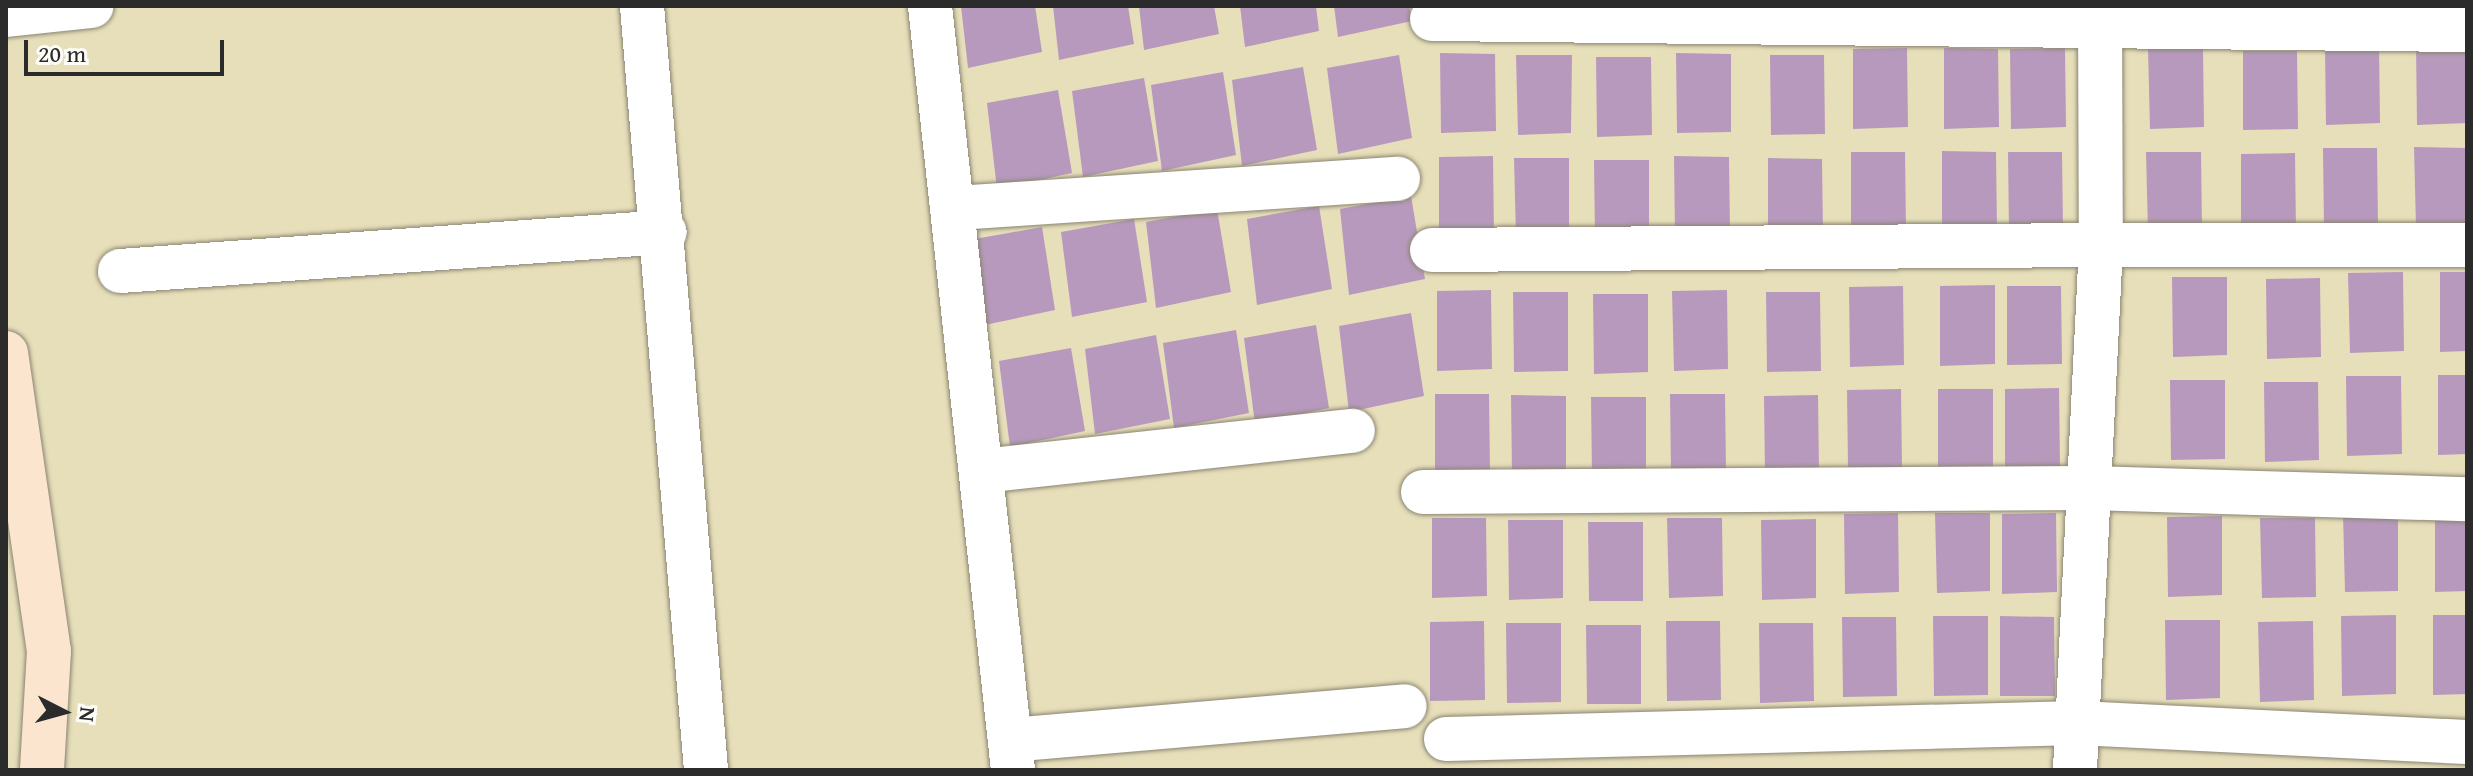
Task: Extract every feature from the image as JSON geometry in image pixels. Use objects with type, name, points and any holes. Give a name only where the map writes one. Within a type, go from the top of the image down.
[{"type":"street","points":[[6,15],[92,6]]},
{"type":"street","points":[[642,6],[665,232],[706,770]]},
{"type":"street","points":[[930,6],[956,208],[1012,755],[1405,706]]},
{"type":"street","points":[[2075,770],[2101,245],[2100,14]]},
{"type":"street","points":[[1432,19],[2100,14],[2467,30]]},
{"type":"street","points":[[956,208],[1398,179]]},
{"type":"street","points":[[120,271],[665,232]]},
{"type":"street","points":[[1432,250],[2467,245]]},
{"type":"street","points":[[6,353],[49,651],[42,770]]},
{"type":"street","points":[[982,471],[1353,431]]},
{"type":"street","points":[[1423,492],[2089,488],[2467,499]]},
{"type":"street","points":[[1446,739],[2078,723],[2467,742]]},
{"type":"building","points":[[961,6],[1035,6],[1042,52],[968,68]]},
{"type":"building","points":[[1053,6],[1128,6],[1134,44],[1059,60]]},
{"type":"building","points":[[1139,6],[1214,6],[1219,34],[1144,50]]},
{"type":"building","points":[[1240,6],[1316,6],[1319,31],[1245,47]]},
{"type":"building","points":[[1334,6],[1409,6],[1412,21],[1338,37]]},
{"type":"building","points":[[2379,44],[2380,123],[2326,125],[2325,45]]},
{"type":"building","points":[[2416,44],[2467,44],[2467,123],[2417,125]]},
{"type":"building","points":[[1907,48],[1908,127],[1853,129],[1853,49]]},
{"type":"building","points":[[1944,48],[1998,49],[1999,127],[1944,129]]},
{"type":"building","points":[[2065,48],[2066,127],[2011,129],[2010,49]]},
{"type":"building","points":[[2148,49],[2203,49],[2204,127],[2150,129]]},
{"type":"building","points":[[2243,51],[2297,51],[2298,129],[2243,130]]},
{"type":"building","points":[[1440,53],[1495,54],[1496,131],[1441,133]]},
{"type":"building","points":[[1676,53],[1731,54],[1731,132],[1677,133]]},
{"type":"building","points":[[1399,55],[1412,138],[1338,154],[1327,68]]},
{"type":"building","points":[[1516,55],[1572,55],[1571,133],[1518,135]]},
{"type":"building","points":[[1770,55],[1824,55],[1825,134],[1771,135]]},
{"type":"building","points":[[1596,57],[1651,57],[1652,135],[1597,137]]},
{"type":"building","points":[[1303,67],[1317,150],[1242,166],[1232,80]]},
{"type":"building","points":[[1223,72],[1236,155],[1162,171],[1151,85]]},
{"type":"building","points":[[1144,78],[1158,161],[1083,177],[1072,91]]},
{"type":"building","points":[[1058,90],[1072,173],[997,189],[987,103]]},
{"type":"building","points":[[2414,147],[2467,148],[2467,226],[2416,227]]},
{"type":"building","points":[[2323,148],[2377,148],[2378,226],[2324,228]]},
{"type":"building","points":[[1942,151],[1996,152],[1997,231],[1942,231]]},
{"type":"building","points":[[1851,152],[1905,152],[1906,230],[1851,232]]},
{"type":"building","points":[[2008,152],[2062,152],[2063,230],[2009,232]]},
{"type":"building","points":[[2146,152],[2201,152],[2202,231],[2148,232]]},
{"type":"building","points":[[2295,153],[2296,232],[2241,234],[2241,154]]},
{"type":"building","points":[[1493,156],[1494,235],[1439,236],[1439,157]]},
{"type":"building","points":[[1674,156],[1729,157],[1730,235],[1675,236]]},
{"type":"building","points":[[1514,158],[1569,158],[1569,237],[1516,238]]},
{"type":"building","points":[[1768,158],[1822,159],[1823,236],[1768,238]]},
{"type":"building","points":[[1594,160],[1649,160],[1649,239],[1595,240]]},
{"type":"building","points":[[1411,196],[1425,279],[1349,295],[1340,209]]},
{"type":"building","points":[[1319,206],[1332,289],[1257,305],[1247,219]]},
{"type":"building","points":[[1217,209],[1231,292],[1156,308],[1146,222]]},
{"type":"building","points":[[1134,219],[1147,302],[1072,317],[1061,232]]},
{"type":"building","points":[[1042,227],[1055,310],[980,326],[969,240]]},
{"type":"building","points":[[2403,272],[2404,351],[2350,353],[2348,273]]},
{"type":"building","points":[[2440,272],[2467,272],[2467,351],[2440,352]]},
{"type":"building","points":[[2172,277],[2227,277],[2227,355],[2173,357]]},
{"type":"building","points":[[2320,278],[2321,357],[2267,359],[2266,279]]},
{"type":"building","points":[[1995,285],[1995,364],[1940,366],[1940,286]]},
{"type":"building","points":[[1903,286],[1904,365],[1850,367],[1849,287]]},
{"type":"building","points":[[2007,286],[2061,286],[2062,364],[2007,365]]},
{"type":"building","points":[[1491,290],[1492,369],[1437,371],[1437,291]]},
{"type":"building","points":[[1727,290],[1728,369],[1674,371],[1672,291]]},
{"type":"building","points":[[1513,292],[1568,292],[1568,371],[1514,372]]},
{"type":"building","points":[[1766,292],[1820,292],[1821,371],[1767,372]]},
{"type":"building","points":[[1593,294],[1648,294],[1648,372],[1594,374]]},
{"type":"building","points":[[1411,313],[1424,396],[1349,412],[1339,326]]},
{"type":"building","points":[[1316,325],[1329,408],[1255,424],[1244,338]]},
{"type":"building","points":[[1236,330],[1249,413],[1174,428],[1163,343]]},
{"type":"building","points":[[1156,335],[1170,419],[1095,434],[1085,349]]},
{"type":"building","points":[[1071,348],[1085,431],[1010,447],[999,361]]},
{"type":"building","points":[[2438,375],[2467,375],[2467,454],[2438,455]]},
{"type":"building","points":[[2346,376],[2401,376],[2402,454],[2347,456]]},
{"type":"building","points":[[2170,380],[2225,380],[2225,459],[2171,460]]},
{"type":"building","points":[[2264,382],[2318,382],[2319,460],[2265,462]]},
{"type":"building","points":[[2059,388],[2060,467],[2005,469],[2005,389]]},
{"type":"building","points":[[1901,389],[1902,468],[1848,469],[1847,390]]},
{"type":"building","points":[[1938,389],[1993,389],[1993,467],[1938,469]]},
{"type":"building","points":[[1435,394],[1489,394],[1490,473],[1435,473]]},
{"type":"building","points":[[1670,394],[1725,394],[1726,472],[1671,474]]},
{"type":"building","points":[[1511,395],[1566,396],[1566,474],[1512,475]]},
{"type":"building","points":[[1818,395],[1819,474],[1765,476],[1764,396]]},
{"type":"building","points":[[1591,397],[1646,397],[1646,476],[1592,477]]},
{"type":"building","points":[[2398,512],[2398,591],[2345,592],[2343,513]]},
{"type":"building","points":[[2435,512],[2467,512],[2467,591],[2435,592]]},
{"type":"building","points":[[1898,513],[1899,592],[1845,594],[1844,514]]},
{"type":"building","points":[[1935,513],[1990,513],[1990,591],[1937,593]]},
{"type":"building","points":[[2056,513],[2057,592],[2002,594],[2002,514]]},
{"type":"building","points":[[2222,516],[2222,595],[2168,597],[2167,517]]},
{"type":"building","points":[[1432,518],[1486,518],[1487,596],[1432,598]]},
{"type":"building","points":[[1667,518],[1722,518],[1723,596],[1669,598]]},
{"type":"building","points":[[2260,518],[2315,518],[2316,597],[2262,598]]},
{"type":"building","points":[[1816,519],[1816,598],[1762,600],[1761,520]]},
{"type":"building","points":[[1508,520],[1563,520],[1563,598],[1509,600]]},
{"type":"building","points":[[1588,522],[1643,522],[1643,601],[1589,601]]},
{"type":"building","points":[[2396,615],[2396,694],[2342,696],[2341,616]]},
{"type":"building","points":[[2433,615],[2467,615],[2467,694],[2433,695]]},
{"type":"building","points":[[1933,616],[1988,616],[1988,695],[1934,696]]},
{"type":"building","points":[[2000,616],[2054,617],[2055,696],[2000,696]]},
{"type":"building","points":[[1842,617],[1896,617],[1897,696],[1843,697]]},
{"type":"building","points":[[2165,620],[2220,620],[2220,698],[2166,700]]},
{"type":"building","points":[[1484,621],[1485,700],[1430,701],[1430,622]]},
{"type":"building","points":[[1666,621],[1720,621],[1721,700],[1667,701]]},
{"type":"building","points":[[2313,621],[2314,700],[2260,702],[2258,622]]},
{"type":"building","points":[[1506,623],[1561,623],[1561,702],[1507,703]]},
{"type":"building","points":[[1759,623],[1813,623],[1814,701],[1760,703]]},
{"type":"building","points":[[1586,625],[1641,625],[1641,704],[1587,704]]}]
